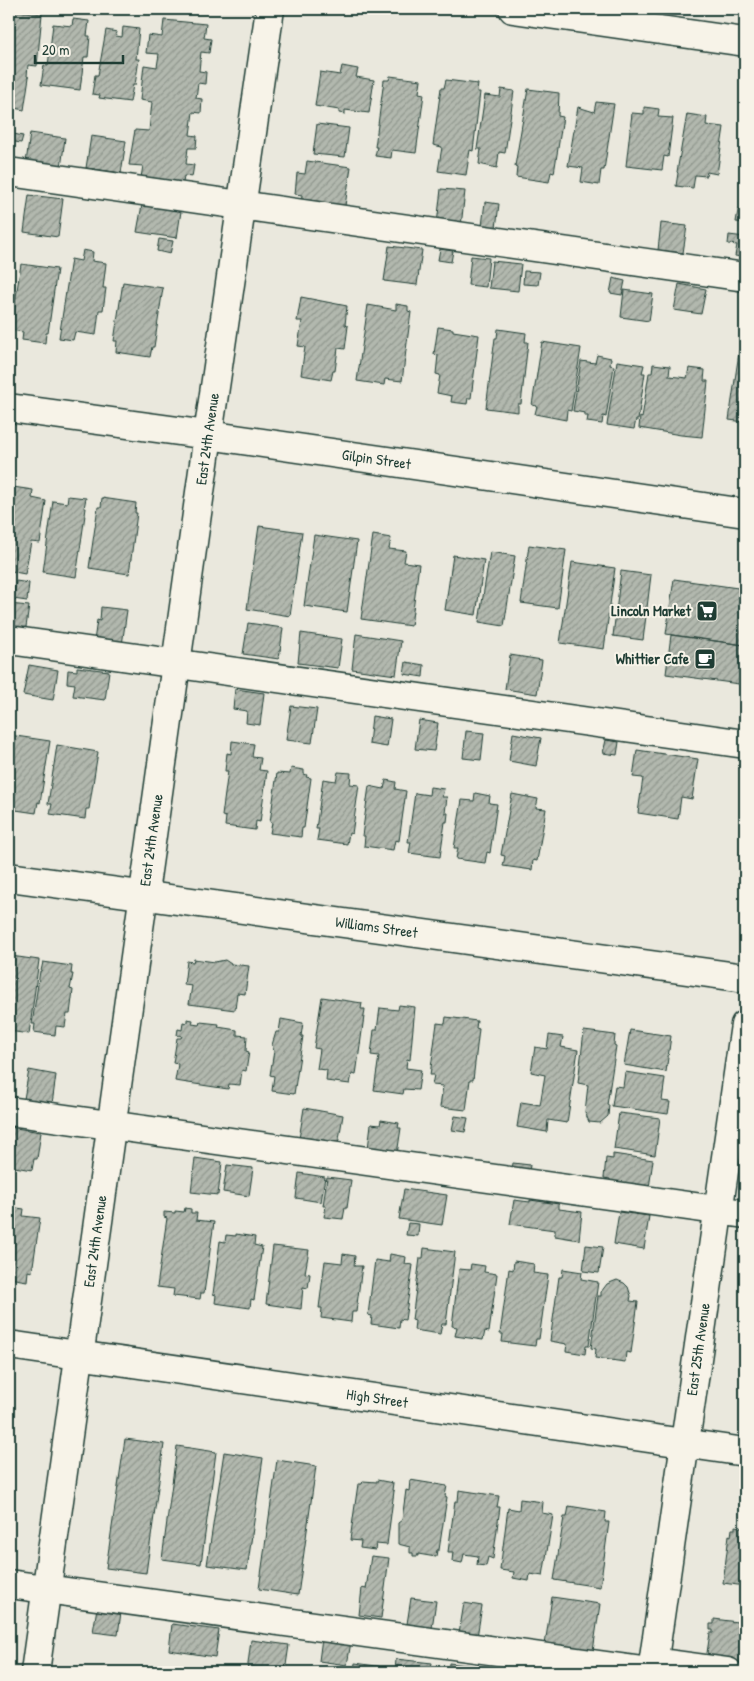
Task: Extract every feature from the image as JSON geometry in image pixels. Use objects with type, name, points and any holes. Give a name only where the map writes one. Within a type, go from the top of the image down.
[{"type":"street","name":"East 24th Avenue","points":[[35,1672],[208,435],[270,9]]},
{"type":"street","points":[[513,9],[745,42]]},
{"type":"street","points":[[9,172],[745,277]]},
{"type":"street","name":"Gilpin Street","points":[[9,408],[745,513]]},
{"type":"street","points":[[9,640],[745,744]]},
{"type":"street","name":"Williams Street","points":[[9,877],[745,978]]},
{"type":"street","name":"East 25th Avenue","points":[[652,1669],[745,1025]]},
{"type":"street","points":[[9,1111],[745,1214]]},
{"type":"street","name":"High Street","points":[[9,1345],[745,1452]]},
{"type":"street","points":[[9,1584],[652,1669],[728,1672]]},
{"type":"building","points":[[9,10],[42,14],[37,66],[28,65],[27,76],[29,77],[24,110],[9,107]]},
{"type":"building","points":[[73,19],[89,21],[87,36],[90,36],[88,57],[84,57],[80,90],[41,85],[44,65],[48,66],[53,24],[72,26]]},
{"type":"building","points":[[164,20],[206,24],[204,38],[211,39],[209,53],[201,52],[199,71],[206,72],[205,84],[198,83],[196,98],[202,99],[201,113],[193,112],[190,135],[197,136],[196,148],[188,148],[186,164],[194,165],[192,177],[184,176],[182,190],[140,183],[143,166],[129,165],[135,130],[149,131],[152,102],[140,100],[144,65],[157,67],[159,54],[146,53],[148,35],[162,37]]},
{"type":"building","points":[[123,27],[139,29],[136,59],[139,59],[130,102],[99,98],[100,95],[92,94],[95,75],[98,75],[106,30],[117,32],[116,36],[122,37]]},
{"type":"building","points":[[342,66],[358,69],[356,77],[374,80],[369,113],[345,110],[345,114],[339,113],[339,110],[315,106],[320,72],[340,75]]},
{"type":"building","points":[[390,76],[421,80],[419,93],[424,94],[416,153],[392,150],[391,158],[375,156],[384,80],[389,80]]},
{"type":"building","points":[[446,80],[478,84],[477,92],[480,92],[473,151],[470,150],[466,175],[438,171],[442,147],[433,145],[441,88],[444,88]]},
{"type":"building","points":[[501,89],[514,91],[505,153],[499,152],[497,168],[479,164],[481,149],[477,149],[485,95],[500,97]]},
{"type":"building","points":[[528,89],[559,93],[558,116],[563,117],[554,173],[551,172],[549,182],[516,177],[517,167],[515,166]]},
{"type":"building","points":[[596,102],[614,104],[604,170],[601,170],[599,185],[581,182],[583,168],[568,166],[578,107],[594,112]]},
{"type":"building","points":[[644,107],[659,109],[658,117],[673,118],[668,157],[664,156],[662,170],[626,166],[632,113],[644,114]]},
{"type":"building","points":[[687,114],[707,117],[706,125],[724,127],[717,174],[707,172],[706,176],[695,175],[693,188],[676,186]]},
{"type":"building","points":[[317,124],[349,128],[345,157],[313,154]]},
{"type":"building","points":[[9,133],[23,136],[21,143],[9,141]]},
{"type":"building","points":[[30,133],[65,138],[61,168],[26,163]]},
{"type":"building","points":[[91,136],[126,141],[121,173],[86,168]]},
{"type":"building","points":[[307,161],[351,167],[344,212],[301,206],[302,195],[295,194],[297,173],[305,174]]},
{"type":"building","points":[[441,189],[465,191],[461,226],[437,224]]},
{"type":"building","points":[[9,192],[15,192],[13,205],[9,204]]},
{"type":"building","points":[[29,195],[63,199],[58,237],[24,232]]},
{"type":"building","points":[[485,202],[499,204],[496,228],[482,226]]},
{"type":"building","points":[[142,205],[181,211],[177,238],[137,232]]},
{"type":"building","points":[[738,210],[745,211],[745,223],[736,222]]},
{"type":"building","points":[[661,223],[687,226],[683,253],[658,250]]},
{"type":"building","points":[[729,235],[745,237],[745,268],[740,268],[742,257],[735,256],[737,245],[728,244]]},
{"type":"building","points":[[159,239],[173,241],[170,254],[157,251]]},
{"type":"building","points":[[389,246],[422,250],[417,285],[384,281]]},
{"type":"building","points":[[440,249],[453,251],[451,262],[438,260]]},
{"type":"building","points":[[83,250],[93,252],[92,261],[106,263],[103,288],[106,288],[103,310],[99,310],[96,335],[75,332],[73,340],[59,338],[71,259],[81,261]]},
{"type":"building","points":[[471,256],[489,258],[486,287],[468,285]]},
{"type":"building","points":[[492,261],[521,264],[518,291],[489,288]]},
{"type":"building","points":[[21,264],[57,269],[45,343],[22,340],[23,332],[11,330]]},
{"type":"building","points":[[524,271],[540,272],[538,285],[523,284]]},
{"type":"building","points":[[613,278],[625,281],[622,295],[610,293]]},
{"type":"building","points":[[123,282],[163,288],[154,347],[152,347],[150,357],[116,352],[117,341],[114,341]]},
{"type":"building","points":[[679,284],[706,289],[701,314],[674,310]]},
{"type":"building","points":[[624,290],[653,294],[649,321],[621,317]]},
{"type":"building","points":[[301,297],[347,306],[345,325],[348,326],[345,349],[338,348],[335,371],[333,371],[331,380],[301,375],[305,347],[298,346],[302,321],[297,321]]},
{"type":"building","points":[[396,304],[408,306],[408,311],[411,312],[402,381],[385,379],[384,385],[357,381],[368,305],[396,310]]},
{"type":"building","points":[[438,327],[479,335],[471,398],[468,398],[467,404],[451,402],[452,396],[437,393],[440,375],[436,374],[438,355],[434,354]]},
{"type":"building","points":[[498,329],[526,333],[525,342],[528,342],[521,404],[518,404],[518,412],[486,408],[495,338],[497,338]]},
{"type":"building","points":[[741,339],[745,340],[745,422],[729,420]]},
{"type":"building","points":[[542,342],[581,348],[571,411],[567,410],[566,420],[535,414],[537,406],[532,405]]},
{"type":"building","points":[[597,355],[611,358],[610,365],[614,366],[606,417],[603,416],[602,424],[587,422],[588,416],[585,416],[585,413],[573,411],[581,361],[595,363]]},
{"type":"building","points":[[617,361],[644,365],[642,373],[645,373],[638,420],[636,420],[634,429],[607,425]]},
{"type":"building","points":[[653,364],[670,366],[669,376],[687,378],[689,368],[705,370],[704,381],[708,381],[702,437],[639,428],[649,373],[652,373]]},
{"type":"building","points":[[13,487],[33,490],[32,498],[46,501],[40,543],[31,542],[25,574],[9,571],[9,495],[12,496]]},
{"type":"building","points":[[68,496],[86,498],[76,577],[43,572],[53,501],[67,503]]},
{"type":"building","points":[[102,498],[136,503],[135,513],[137,513],[129,574],[89,568],[98,507],[101,507]]},
{"type":"building","points":[[259,526],[302,532],[290,616],[247,609]]},
{"type":"building","points":[[314,535],[357,541],[347,612],[304,606]]},
{"type":"building","points":[[373,535],[391,538],[389,549],[406,551],[404,562],[419,564],[411,626],[361,619]]},
{"type":"building","points":[[529,545],[566,550],[558,608],[521,603]]},
{"type":"building","points":[[490,552],[515,556],[504,626],[479,622]]},
{"type":"building","points":[[453,555],[484,560],[476,615],[445,610]]},
{"type":"building","points":[[572,562],[615,568],[604,649],[560,643]]},
{"type":"building","points":[[621,571],[651,575],[643,640],[613,636]]},
{"type":"building","name":"Lincoln Market","points":[[674,579],[745,589],[744,645],[666,634]]},
{"type":"building","points":[[16,581],[29,583],[27,601],[13,599]]},
{"type":"building","points":[[9,604],[29,606],[25,634],[9,631]]},
{"type":"building","points":[[101,607],[127,610],[122,645],[94,641],[97,620],[100,621]]},
{"type":"building","points":[[248,623],[283,628],[279,659],[243,654]]},
{"type":"building","points":[[301,633],[342,639],[338,668],[298,663]]},
{"type":"building","points":[[356,634],[401,641],[396,675],[352,669]]},
{"type":"building","points":[[671,635],[744,645],[739,684],[666,674]]},
{"type":"building","points":[[510,655],[542,660],[537,694],[505,689]]},
{"type":"building","points":[[406,662],[424,665],[423,677],[404,674]]},
{"type":"building","points":[[29,665],[58,670],[53,700],[23,695]]},
{"type":"building","points":[[77,667],[109,671],[105,700],[73,696],[75,684],[67,683],[68,670],[77,671]]},
{"type":"building","points":[[235,689],[264,693],[260,725],[246,723],[247,711],[233,709]]},
{"type":"building","points":[[291,706],[317,709],[312,743],[286,740]]},
{"type":"building","points":[[372,716],[391,719],[387,747],[369,744]]},
{"type":"building","points":[[419,720],[438,723],[434,751],[415,749]]},
{"type":"building","points":[[466,731],[484,733],[481,760],[463,758]]},
{"type":"building","points":[[513,733],[541,738],[536,766],[509,761]]},
{"type":"building","points":[[9,735],[50,741],[40,803],[38,802],[36,813],[9,809]]},
{"type":"building","points":[[606,740],[619,742],[617,755],[603,753]]},
{"type":"building","points":[[232,741],[254,744],[252,757],[261,758],[259,770],[267,771],[260,822],[256,821],[255,830],[225,826],[226,817],[222,816],[228,771],[225,771],[227,753],[231,754]]},
{"type":"building","points":[[57,745],[98,752],[89,809],[86,809],[85,819],[50,814],[52,804],[48,804]]},
{"type":"building","points":[[637,750],[698,759],[692,799],[681,797],[678,819],[638,813],[643,778],[633,777]]},
{"type":"building","points":[[291,768],[304,770],[304,774],[307,775],[306,777],[311,778],[301,837],[270,833],[277,773],[290,774]]},
{"type":"building","points":[[338,772],[351,773],[350,784],[359,785],[352,834],[349,833],[347,844],[317,840],[319,829],[316,829],[323,779],[336,781]]},
{"type":"building","points":[[386,780],[396,782],[395,789],[406,791],[399,841],[395,840],[393,850],[364,846],[365,836],[362,836],[369,786],[384,789]]},
{"type":"building","points":[[430,787],[444,789],[442,797],[447,797],[445,813],[448,813],[447,822],[445,822],[440,857],[409,853],[411,842],[408,842],[415,793],[429,795]]},
{"type":"building","points":[[475,793],[490,796],[489,803],[497,804],[490,853],[487,852],[485,863],[456,859],[458,848],[454,848],[462,800],[474,801]]},
{"type":"building","points":[[512,794],[538,799],[536,808],[546,809],[537,861],[533,860],[532,870],[503,866],[505,856],[501,855]]},
{"type":"building","points":[[11,956],[39,960],[29,1034],[9,1031],[9,965]]},
{"type":"building","points":[[194,959],[215,962],[225,960],[231,964],[249,966],[245,994],[237,993],[235,1010],[189,1004],[192,986],[184,985],[187,961],[193,962]]},
{"type":"building","points":[[43,962],[72,966],[71,974],[73,974],[70,989],[73,990],[70,1014],[67,1014],[65,1027],[56,1026],[55,1035],[34,1032],[35,1024],[32,1024]]},
{"type":"building","points":[[322,997],[362,1003],[361,1009],[365,1009],[356,1075],[352,1074],[350,1084],[326,1081],[327,1070],[317,1069],[320,1049],[314,1048]]},
{"type":"building","points":[[399,1005],[415,1007],[410,1060],[407,1059],[406,1068],[421,1070],[418,1090],[404,1089],[403,1094],[374,1090],[379,1056],[371,1055],[374,1030],[377,1030],[380,1008],[398,1010]]},
{"type":"building","points":[[446,1017],[477,1021],[476,1028],[479,1029],[473,1080],[470,1080],[466,1110],[440,1107],[443,1086],[432,1085],[434,1075],[430,1075],[437,1023],[445,1024]]},
{"type":"building","points":[[187,1019],[193,1020],[192,1024],[199,1025],[200,1022],[219,1024],[218,1027],[237,1030],[237,1035],[247,1036],[246,1051],[249,1052],[246,1071],[242,1070],[240,1085],[229,1084],[228,1089],[175,1081],[178,1064],[173,1063],[177,1038],[182,1036],[177,1035],[178,1029],[182,1030],[183,1022],[187,1023]]},
{"type":"building","points":[[281,1019],[303,1023],[301,1036],[303,1036],[294,1094],[272,1091],[274,1076],[270,1075],[274,1051],[272,1045],[276,1032],[279,1032]]},
{"type":"building","points":[[630,1030],[671,1036],[666,1072],[624,1065]]},
{"type":"building","points":[[584,1031],[615,1035],[614,1045],[616,1046],[607,1105],[609,1105],[608,1116],[600,1123],[589,1122],[585,1112],[588,1085],[578,1083]]},
{"type":"building","points":[[549,1035],[563,1037],[561,1047],[578,1050],[567,1123],[548,1120],[547,1132],[517,1127],[521,1102],[540,1105],[545,1075],[531,1072],[535,1047],[547,1049]]},
{"type":"building","points":[[29,1070],[56,1075],[52,1104],[24,1099]]},
{"type":"building","points":[[625,1072],[665,1078],[662,1101],[670,1102],[668,1114],[612,1106],[615,1086],[623,1087]]},
{"type":"building","points":[[304,1108],[343,1115],[338,1145],[299,1139]]},
{"type":"building","points":[[619,1113],[660,1118],[655,1155],[614,1149]]},
{"type":"building","points":[[455,1116],[468,1118],[465,1132],[452,1130]]},
{"type":"building","points":[[381,1120],[399,1123],[398,1128],[401,1128],[396,1161],[367,1157],[371,1124],[380,1125]]},
{"type":"building","points":[[9,1127],[41,1132],[37,1159],[34,1159],[32,1170],[9,1166]]},
{"type":"building","points":[[613,1154],[653,1160],[648,1195],[609,1190],[610,1179],[604,1178],[606,1158],[613,1159]]},
{"type":"building","points":[[195,1158],[222,1162],[218,1195],[191,1192]]},
{"type":"building","points":[[513,1163],[530,1165],[528,1179],[511,1177]]},
{"type":"building","points":[[227,1165],[253,1168],[249,1196],[223,1192]]},
{"type":"building","points":[[299,1173],[325,1177],[321,1202],[296,1198]]},
{"type":"building","points":[[327,1177],[351,1180],[347,1208],[345,1208],[343,1219],[324,1217],[326,1206],[323,1206]]},
{"type":"building","points":[[404,1189],[447,1195],[442,1225],[399,1219]]},
{"type":"building","points":[[514,1200],[559,1204],[559,1209],[582,1212],[579,1240],[555,1236],[555,1230],[510,1224]]},
{"type":"building","points":[[10,1207],[24,1209],[23,1216],[40,1218],[32,1272],[28,1271],[27,1281],[9,1278]]},
{"type":"building","points":[[185,1208],[191,1209],[191,1213],[197,1213],[196,1220],[214,1222],[204,1293],[201,1293],[200,1299],[173,1296],[174,1289],[157,1287],[167,1218],[164,1217],[164,1212],[184,1212]]},
{"type":"building","points":[[619,1212],[649,1216],[644,1249],[614,1244]]},
{"type":"building","points":[[408,1223],[419,1224],[418,1236],[406,1235]]},
{"type":"building","points":[[236,1234],[255,1237],[254,1245],[262,1247],[254,1300],[251,1299],[250,1308],[215,1303],[216,1295],[213,1294],[220,1241],[225,1242],[226,1235],[236,1236]]},
{"type":"building","points":[[586,1245],[603,1247],[599,1273],[583,1271]]},
{"type":"building","points":[[273,1246],[309,1250],[305,1273],[310,1274],[308,1288],[303,1287],[301,1309],[266,1304]]},
{"type":"building","points":[[424,1248],[455,1252],[446,1324],[442,1324],[440,1334],[414,1330],[415,1321],[412,1320],[420,1258],[423,1258]]},
{"type":"building","points":[[343,1254],[355,1256],[354,1266],[362,1266],[356,1312],[352,1312],[351,1322],[321,1318],[322,1308],[319,1308],[325,1261],[342,1263]]},
{"type":"building","points":[[390,1254],[406,1257],[405,1264],[413,1265],[405,1320],[400,1319],[399,1328],[371,1324],[372,1316],[368,1315],[375,1260],[389,1262]]},
{"type":"building","points":[[514,1261],[534,1264],[533,1273],[548,1275],[539,1339],[536,1339],[535,1346],[502,1342],[503,1334],[500,1334],[509,1269],[513,1270]]},
{"type":"building","points":[[471,1264],[485,1266],[484,1272],[497,1274],[489,1332],[485,1331],[483,1340],[455,1336],[457,1327],[452,1326],[459,1269],[470,1270]]},
{"type":"building","points":[[563,1269],[582,1272],[581,1279],[598,1282],[589,1346],[586,1346],[585,1354],[566,1351],[567,1344],[550,1341],[559,1277],[562,1277]]},
{"type":"building","points":[[617,1280],[628,1287],[631,1296],[630,1301],[638,1302],[631,1353],[626,1352],[625,1362],[595,1358],[596,1349],[591,1348],[598,1296],[601,1296],[601,1292],[607,1284]]},
{"type":"building","points":[[125,1439],[164,1444],[146,1573],[106,1568]]},
{"type":"building","points":[[177,1446],[216,1452],[201,1564],[162,1559]]},
{"type":"building","points":[[224,1452],[263,1458],[247,1570],[207,1565]]},
{"type":"building","points":[[277,1460],[316,1466],[298,1595],[259,1589]]},
{"type":"building","points":[[377,1480],[393,1483],[392,1490],[394,1491],[387,1545],[376,1544],[375,1550],[360,1548],[361,1541],[350,1540],[358,1484],[362,1484],[363,1481],[377,1482]]},
{"type":"building","points":[[410,1480],[447,1486],[439,1550],[437,1550],[436,1557],[418,1554],[418,1556],[413,1556],[413,1553],[410,1553],[410,1547],[398,1544],[398,1523],[402,1520],[406,1490],[409,1491]]},
{"type":"building","points":[[459,1490],[499,1496],[497,1507],[500,1507],[493,1559],[488,1557],[486,1566],[477,1565],[478,1556],[464,1554],[462,1563],[452,1561],[453,1552],[448,1552],[455,1501],[458,1501]]},
{"type":"building","points":[[520,1499],[543,1502],[542,1513],[553,1515],[543,1576],[530,1574],[529,1581],[513,1578],[514,1572],[500,1570],[508,1508],[519,1510]]},
{"type":"building","points":[[569,1506],[606,1512],[605,1522],[609,1522],[600,1587],[554,1580],[564,1517],[567,1517]]},
{"type":"building","points":[[735,1526],[745,1528],[745,1586],[723,1583],[729,1535],[731,1536],[732,1529],[735,1529]]},
{"type":"building","points":[[371,1556],[389,1558],[381,1618],[359,1615],[362,1588],[366,1589]]},
{"type":"building","points":[[552,1597],[600,1604],[593,1651],[545,1645]]},
{"type":"building","points":[[411,1598],[436,1601],[432,1628],[407,1624]]},
{"type":"building","points":[[464,1603],[482,1606],[477,1637],[459,1634]]},
{"type":"building","points":[[97,1608],[121,1612],[118,1635],[93,1632]]},
{"type":"building","points":[[714,1619],[745,1623],[740,1670],[706,1660],[707,1654],[710,1654],[707,1653],[710,1633],[713,1633],[713,1630],[710,1630],[710,1624],[714,1624]]},
{"type":"building","points":[[172,1624],[219,1630],[215,1657],[169,1650]]},
{"type":"building","points":[[322,1638],[351,1642],[347,1665],[319,1661]]},
{"type":"building","points":[[251,1640],[289,1645],[285,1672],[247,1672]]},
{"type":"building","points":[[396,1659],[432,1663],[430,1672],[395,1672]]},
{"type":"building","points":[[355,1663],[390,1668],[390,1672],[354,1672]]},
{"type":"building","points":[[449,1663],[475,1666],[474,1672],[448,1672]]},
{"type":"place","name":"Lincoln Market","points":[[707,611]]},
{"type":"place","name":"Whittier Cafe","points":[[705,659]]}]
